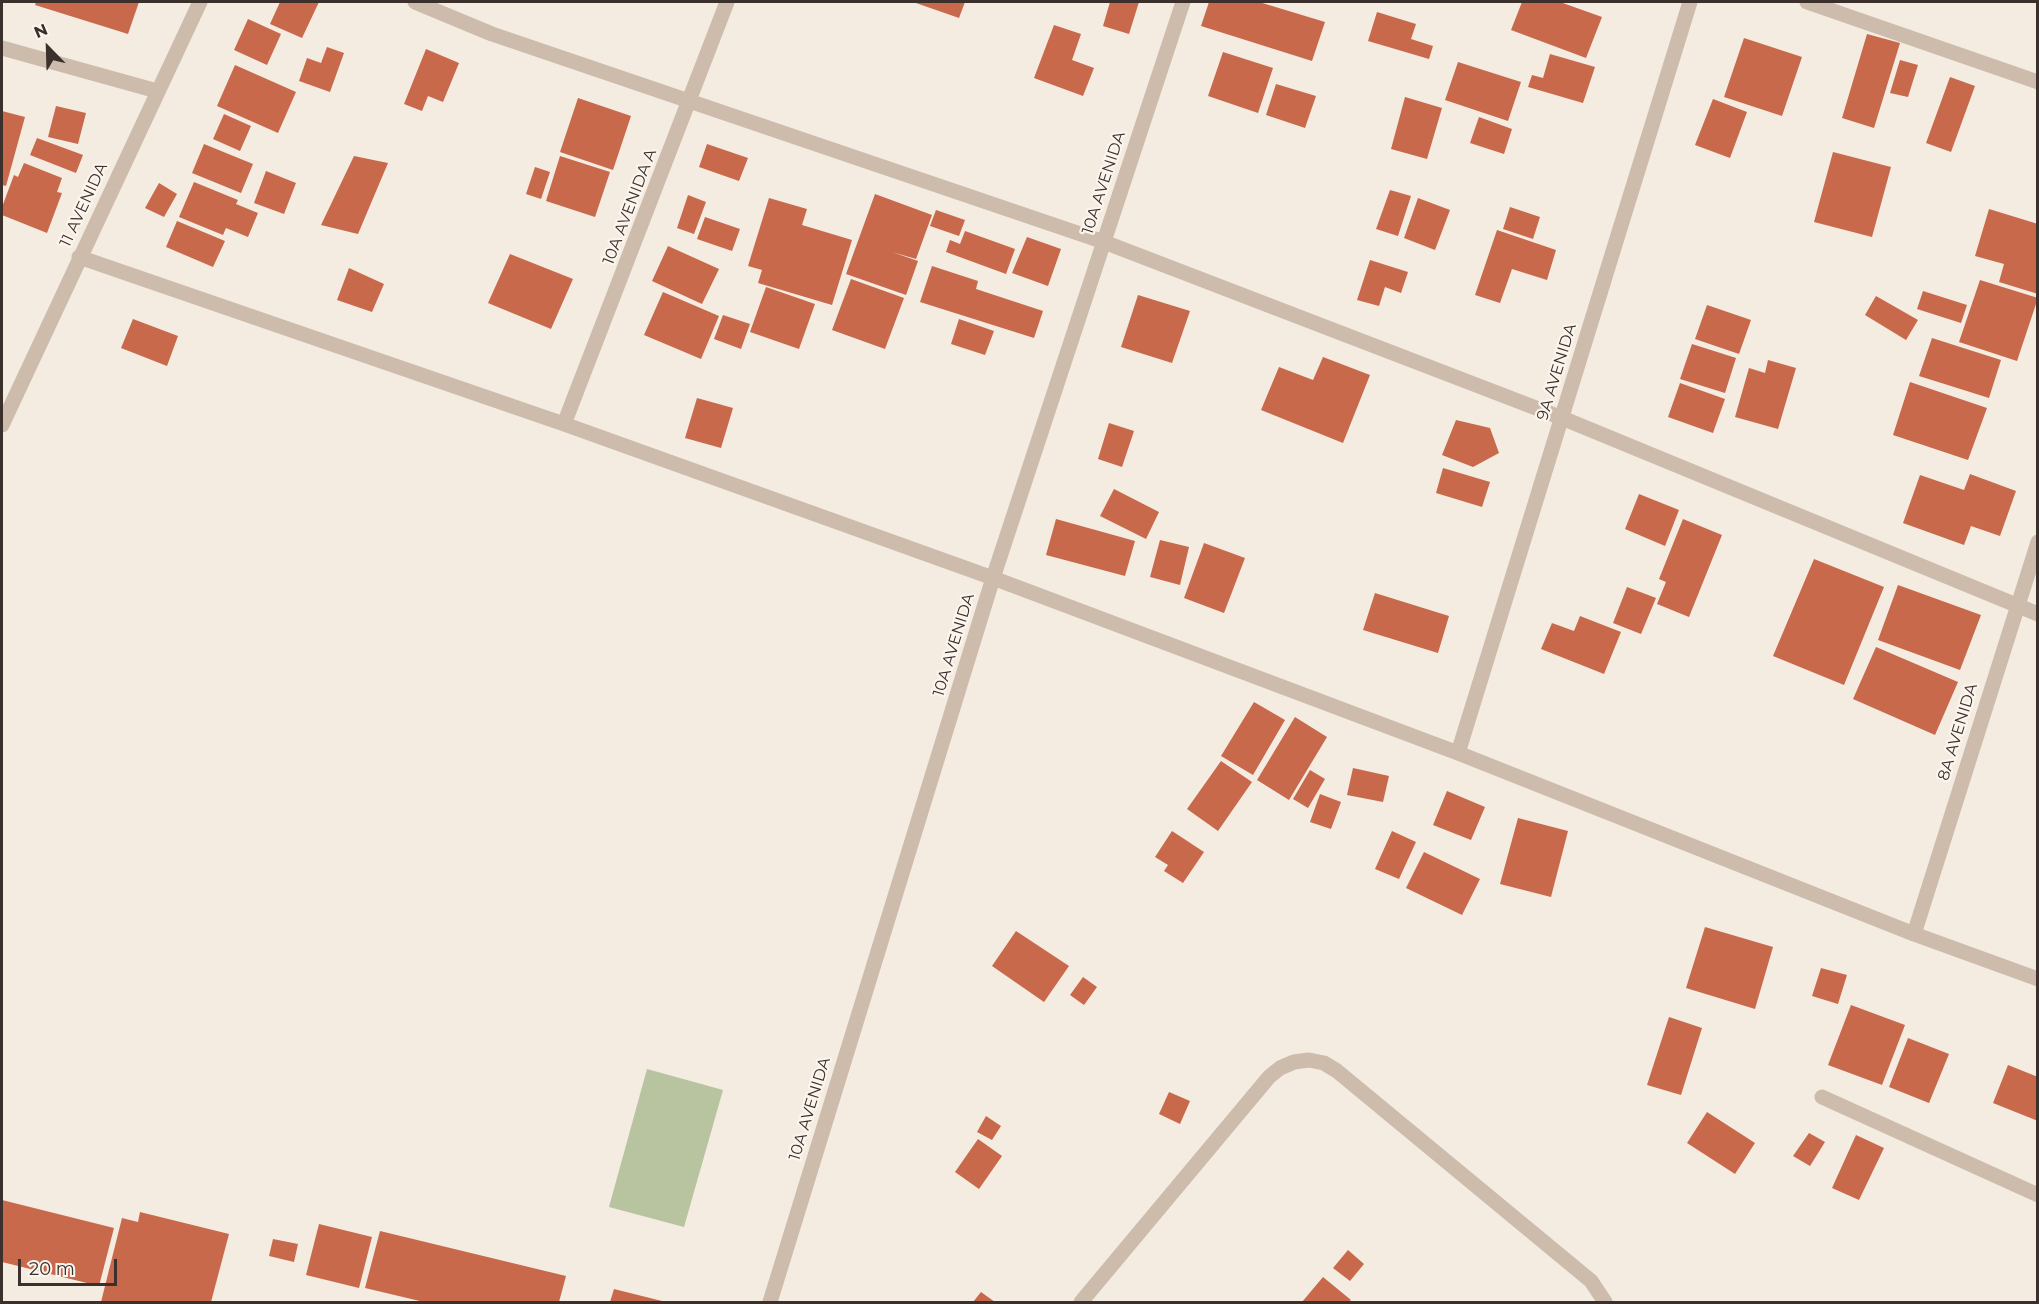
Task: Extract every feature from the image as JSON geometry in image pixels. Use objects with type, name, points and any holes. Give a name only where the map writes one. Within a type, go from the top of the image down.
[{"type":"street","name":"11 AVENIDA","points":[[3,417],[200,2]]},
{"type":"street","points":[[415,2],[492,34],[1104,242],[1562,418],[2037,614]]},
{"type":"street","name":"10A AVENIDA A","points":[[564,424],[728,2]]},
{"type":"street","name":"10A AVENIDA","points":[[770,1302],[993,578],[1183,2]]},
{"type":"street","name":"9A AVENIDA","points":[[1458,753],[1690,2]]},
{"type":"street","points":[[1807,2],[2037,82]]},
{"type":"street","points":[[2,48],[157,91]]},
{"type":"street","points":[[79,257],[564,424],[993,578],[1458,753],[1914,934],[2037,979]]},
{"type":"street","name":"8A AVENIDA","points":[[1914,934],[2037,542]]},
{"type":"street","points":[[1081,1302],[1269,1077],[1280,1068],[1294,1062],[1309,1060],[1324,1063],[1337,1071],[1591,1281],[1601,1292],[1605,1302]]},
{"type":"street","points":[[1822,1097],[2037,1195]]},
{"type":"green space","points":[[647,1069],[723,1090],[684,1227],[609,1207]]},
{"type":"building","points":[[36,2],[139,2],[128,34],[35,5]]},
{"type":"building","points":[[280,2],[319,2],[302,38],[270,24]]},
{"type":"building","points":[[913,2],[965,2],[959,18]]},
{"type":"building","points":[[1110,2],[1139,2],[1129,34],[1103,26]]},
{"type":"building","points":[[1209,2],[1259,2],[1325,22],[1312,61],[1201,26]]},
{"type":"building","points":[[1522,2],[1560,2],[1602,17],[1586,58],[1511,30]]},
{"type":"building","points":[[1377,12],[1416,24],[1411,39],[1433,46],[1429,59],[1368,41]]},
{"type":"building","points":[[248,19],[281,34],[267,65],[234,50]]},
{"type":"building","points":[[1054,25],[1081,34],[1072,60],[1094,68],[1083,96],[1034,78]]},
{"type":"building","points":[[1867,34],[1900,43],[1874,128],[1842,118]]},
{"type":"building","points":[[1744,38],[1802,57],[1782,116],[1724,97]]},
{"type":"building","points":[[327,47],[344,53],[330,92],[299,81],[307,58],[321,63]]},
{"type":"building","points":[[426,49],[459,63],[443,102],[428,96],[422,111],[404,104]]},
{"type":"building","points":[[1223,52],[1273,68],[1258,113],[1208,96]]},
{"type":"building","points":[[1550,54],[1595,67],[1583,103],[1528,87],[1532,75],[1543,78]]},
{"type":"building","points":[[1900,60],[1918,65],[1908,97],[1890,93]]},
{"type":"building","points":[[1458,62],[1521,82],[1508,121],[1445,100]]},
{"type":"building","points":[[235,65],[296,92],[278,133],[217,106]]},
{"type":"building","points":[[1950,77],[1975,86],[1951,152],[1926,143]]},
{"type":"building","points":[[1276,84],[1316,96],[1305,128],[1266,115]]},
{"type":"building","points":[[1405,97],[1442,108],[1427,159],[1391,149]]},
{"type":"building","points":[[578,98],[631,116],[613,170],[560,152]]},
{"type":"building","points":[[1713,99],[1747,112],[1730,158],[1695,145]]},
{"type":"building","points":[[56,106],[86,113],[78,144],[48,137]]},
{"type":"building","points":[[2,111],[25,117],[6,186],[2,185]]},
{"type":"building","points":[[224,114],[251,126],[240,151],[213,139]]},
{"type":"building","points":[[1479,117],[1512,129],[1504,154],[1470,143]]},
{"type":"building","points":[[37,138],[83,155],[76,173],[30,155]]},
{"type":"building","points":[[204,144],[253,164],[241,193],[192,173]]},
{"type":"building","points":[[707,144],[748,158],[739,181],[699,167]]},
{"type":"building","points":[[1833,152],[1891,167],[1872,237],[1814,222]]},
{"type":"building","points":[[354,156],[388,163],[358,234],[321,225]]},
{"type":"building","points":[[560,156],[610,172],[595,217],[546,201]]},
{"type":"building","points":[[24,163],[62,178],[57,192],[62,193],[47,233],[2,215],[2,207],[14,175],[18,177]]},
{"type":"building","points":[[535,167],[550,172],[541,199],[526,194]]},
{"type":"building","points":[[266,171],[296,183],[284,214],[254,203]]},
{"type":"building","points":[[194,182],[238,200],[236,204],[258,213],[248,237],[226,228],[223,235],[179,217]]},
{"type":"building","points":[[159,183],[177,194],[164,217],[145,208]]},
{"type":"building","points":[[1390,190],[1411,196],[1398,236],[1376,229]]},
{"type":"building","points":[[875,194],[932,215],[916,259],[892,252],[918,261],[906,295],[846,274]]},
{"type":"building","points":[[688,195],[706,202],[694,234],[677,228]]},
{"type":"building","points":[[769,198],[807,209],[802,225],[852,240],[832,305],[758,283],[762,270],[748,266]]},
{"type":"building","points":[[1418,198],[1450,210],[1435,250],[1404,238]]},
{"type":"building","points":[[1510,207],[1540,217],[1533,239],[1503,229]]},
{"type":"building","points":[[1989,209],[2038,224],[2038,294],[1999,282],[2004,264],[1975,256]]},
{"type":"building","points":[[936,210],[965,220],[959,236],[930,226]]},
{"type":"building","points":[[705,217],[740,229],[732,251],[697,239]]},
{"type":"building","points":[[177,221],[225,241],[213,267],[166,247]]},
{"type":"building","points":[[1497,230],[1556,250],[1547,280],[1512,269],[1500,303],[1475,295]]},
{"type":"building","points":[[965,231],[1015,249],[1006,274],[946,252],[950,240],[960,244]]},
{"type":"building","points":[[1027,237],[1061,249],[1048,286],[1012,273]]},
{"type":"building","points":[[668,246],[719,269],[702,304],[652,281]]},
{"type":"building","points":[[510,254],[573,279],[551,329],[488,303]]},
{"type":"building","points":[[1370,260],[1408,272],[1401,293],[1385,287],[1379,306],[1357,300]]},
{"type":"building","points":[[932,266],[978,281],[976,289],[1043,311],[1034,338],[920,302]]},
{"type":"building","points":[[349,268],[384,284],[372,312],[337,300]]},
{"type":"building","points":[[851,279],[904,298],[885,349],[832,330]]},
{"type":"building","points":[[1980,280],[2038,298],[2017,361],[1959,342]]},
{"type":"building","points":[[766,287],[815,304],[799,349],[750,332]]},
{"type":"building","points":[[1923,291],[1967,305],[1961,323],[1917,309]]},
{"type":"building","points":[[663,292],[719,316],[701,359],[644,335]]},
{"type":"building","points":[[1138,295],[1190,311],[1172,363],[1121,347]]},
{"type":"building","points":[[1876,296],[1918,320],[1906,340],[1865,315]]},
{"type":"building","points":[[1707,305],[1751,320],[1739,354],[1695,339]]},
{"type":"building","points":[[723,315],[750,324],[741,349],[714,339]]},
{"type":"building","points":[[133,319],[178,336],[167,366],[121,348]]},
{"type":"building","points":[[959,319],[994,331],[985,355],[951,344]]},
{"type":"building","points":[[1932,338],[2001,360],[1989,398],[1919,376]]},
{"type":"building","points":[[1692,344],[1736,358],[1725,393],[1680,379]]},
{"type":"building","points":[[1323,357],[1370,375],[1343,443],[1261,410],[1279,367],[1313,380]]},
{"type":"building","points":[[1768,360],[1796,368],[1778,429],[1735,417],[1749,368],[1765,373]]},
{"type":"building","points":[[1910,382],[1987,408],[1968,460],[1893,435]]},
{"type":"building","points":[[1680,383],[1725,399],[1713,433],[1668,417]]},
{"type":"building","points":[[697,398],[733,408],[721,448],[685,438]]},
{"type":"building","points":[[1456,420],[1490,428],[1499,453],[1473,467],[1442,455]]},
{"type":"building","points":[[1109,423],[1134,431],[1122,467],[1098,459]]},
{"type":"building","points":[[1443,468],[1490,482],[1482,507],[1436,493]]},
{"type":"building","points":[[1970,474],[2016,491],[2000,536],[1971,526],[1964,545],[1903,523],[1920,475],[1964,490]]},
{"type":"building","points":[[1114,489],[1159,512],[1146,539],[1100,516]]},
{"type":"building","points":[[1639,494],[1679,510],[1665,546],[1625,529]]},
{"type":"building","points":[[1056,519],[1135,541],[1125,576],[1046,555]]},
{"type":"building","points":[[1683,519],[1722,535],[1689,617],[1657,604],[1666,582],[1659,579]]},
{"type":"building","points":[[1160,540],[1189,547],[1180,585],[1150,577]]},
{"type":"building","points":[[1204,543],[1245,558],[1224,613],[1184,598]]},
{"type":"building","points":[[1814,559],[1884,587],[1844,685],[1773,656]]},
{"type":"building","points":[[1898,585],[1981,615],[1960,670],[1878,640]]},
{"type":"building","points":[[1627,587],[1656,598],[1641,634],[1613,623]]},
{"type":"building","points":[[1375,593],[1449,616],[1438,653],[1363,630]]},
{"type":"building","points":[[1580,616],[1621,632],[1604,674],[1541,649],[1552,623],[1574,631]]},
{"type":"building","points":[[1876,647],[1958,682],[1935,735],[1853,699]]},
{"type":"building","points":[[1254,702],[1285,720],[1253,775],[1221,756]]},
{"type":"building","points":[[1295,717],[1327,737],[1289,800],[1257,780]]},
{"type":"building","points":[[1221,761],[1252,782],[1218,831],[1187,809]]},
{"type":"building","points":[[1353,768],[1389,776],[1383,802],[1347,795]]},
{"type":"building","points":[[1310,770],[1325,779],[1308,808],[1293,799]]},
{"type":"building","points":[[1447,791],[1485,807],[1471,840],[1433,825]]},
{"type":"building","points":[[1320,794],[1341,802],[1331,829],[1310,822]]},
{"type":"building","points":[[1518,818],[1568,831],[1551,897],[1500,884]]},
{"type":"building","points":[[1172,831],[1204,852],[1183,883],[1164,871],[1168,865],[1155,857]]},
{"type":"building","points":[[1392,831],[1416,842],[1399,879],[1375,869]]},
{"type":"building","points":[[1424,852],[1480,879],[1462,915],[1406,888]]},
{"type":"building","points":[[1705,927],[1773,947],[1755,1009],[1686,988]]},
{"type":"building","points":[[1016,931],[1069,966],[1044,1002],[992,966]]},
{"type":"building","points":[[1821,968],[1847,975],[1838,1004],[1812,996]]},
{"type":"building","points":[[1083,977],[1097,987],[1084,1005],[1070,995]]},
{"type":"building","points":[[1851,1005],[1905,1025],[1882,1085],[1828,1065]]},
{"type":"building","points":[[1669,1017],[1702,1028],[1681,1095],[1647,1085]]},
{"type":"building","points":[[1908,1038],[1949,1054],[1929,1103],[1889,1087]]},
{"type":"building","points":[[2008,1065],[2038,1077],[2038,1121],[1993,1103]]},
{"type":"building","points":[[1169,1092],[1190,1101],[1180,1124],[1159,1114]]},
{"type":"building","points":[[1707,1112],[1755,1143],[1735,1174],[1687,1143]]},
{"type":"building","points":[[986,1116],[1001,1126],[992,1140],[977,1132]]},
{"type":"building","points":[[1809,1133],[1825,1142],[1810,1166],[1793,1156]]},
{"type":"building","points":[[1856,1135],[1884,1148],[1859,1200],[1832,1188]]},
{"type":"building","points":[[978,1139],[1002,1156],[979,1189],[955,1172]]},
{"type":"building","points":[[2,1200],[114,1228],[99,1286],[2,1262]]},
{"type":"building","points":[[140,1212],[229,1234],[211,1302],[101,1302],[122,1218],[138,1222]]},
{"type":"building","points":[[319,1224],[372,1237],[359,1288],[306,1275]]},
{"type":"building","points":[[380,1231],[566,1276],[559,1302],[424,1302],[365,1288]]},
{"type":"building","points":[[273,1239],[298,1244],[294,1262],[269,1256]]},
{"type":"building","points":[[1348,1250],[1364,1264],[1350,1281],[1333,1268]]},
{"type":"building","points":[[1323,1277],[1351,1300],[1348,1302],[1302,1302]]},
{"type":"building","points":[[614,1289],[666,1302],[610,1302]]},
{"type":"building","points":[[981,1292],[995,1302],[973,1302]]}]
